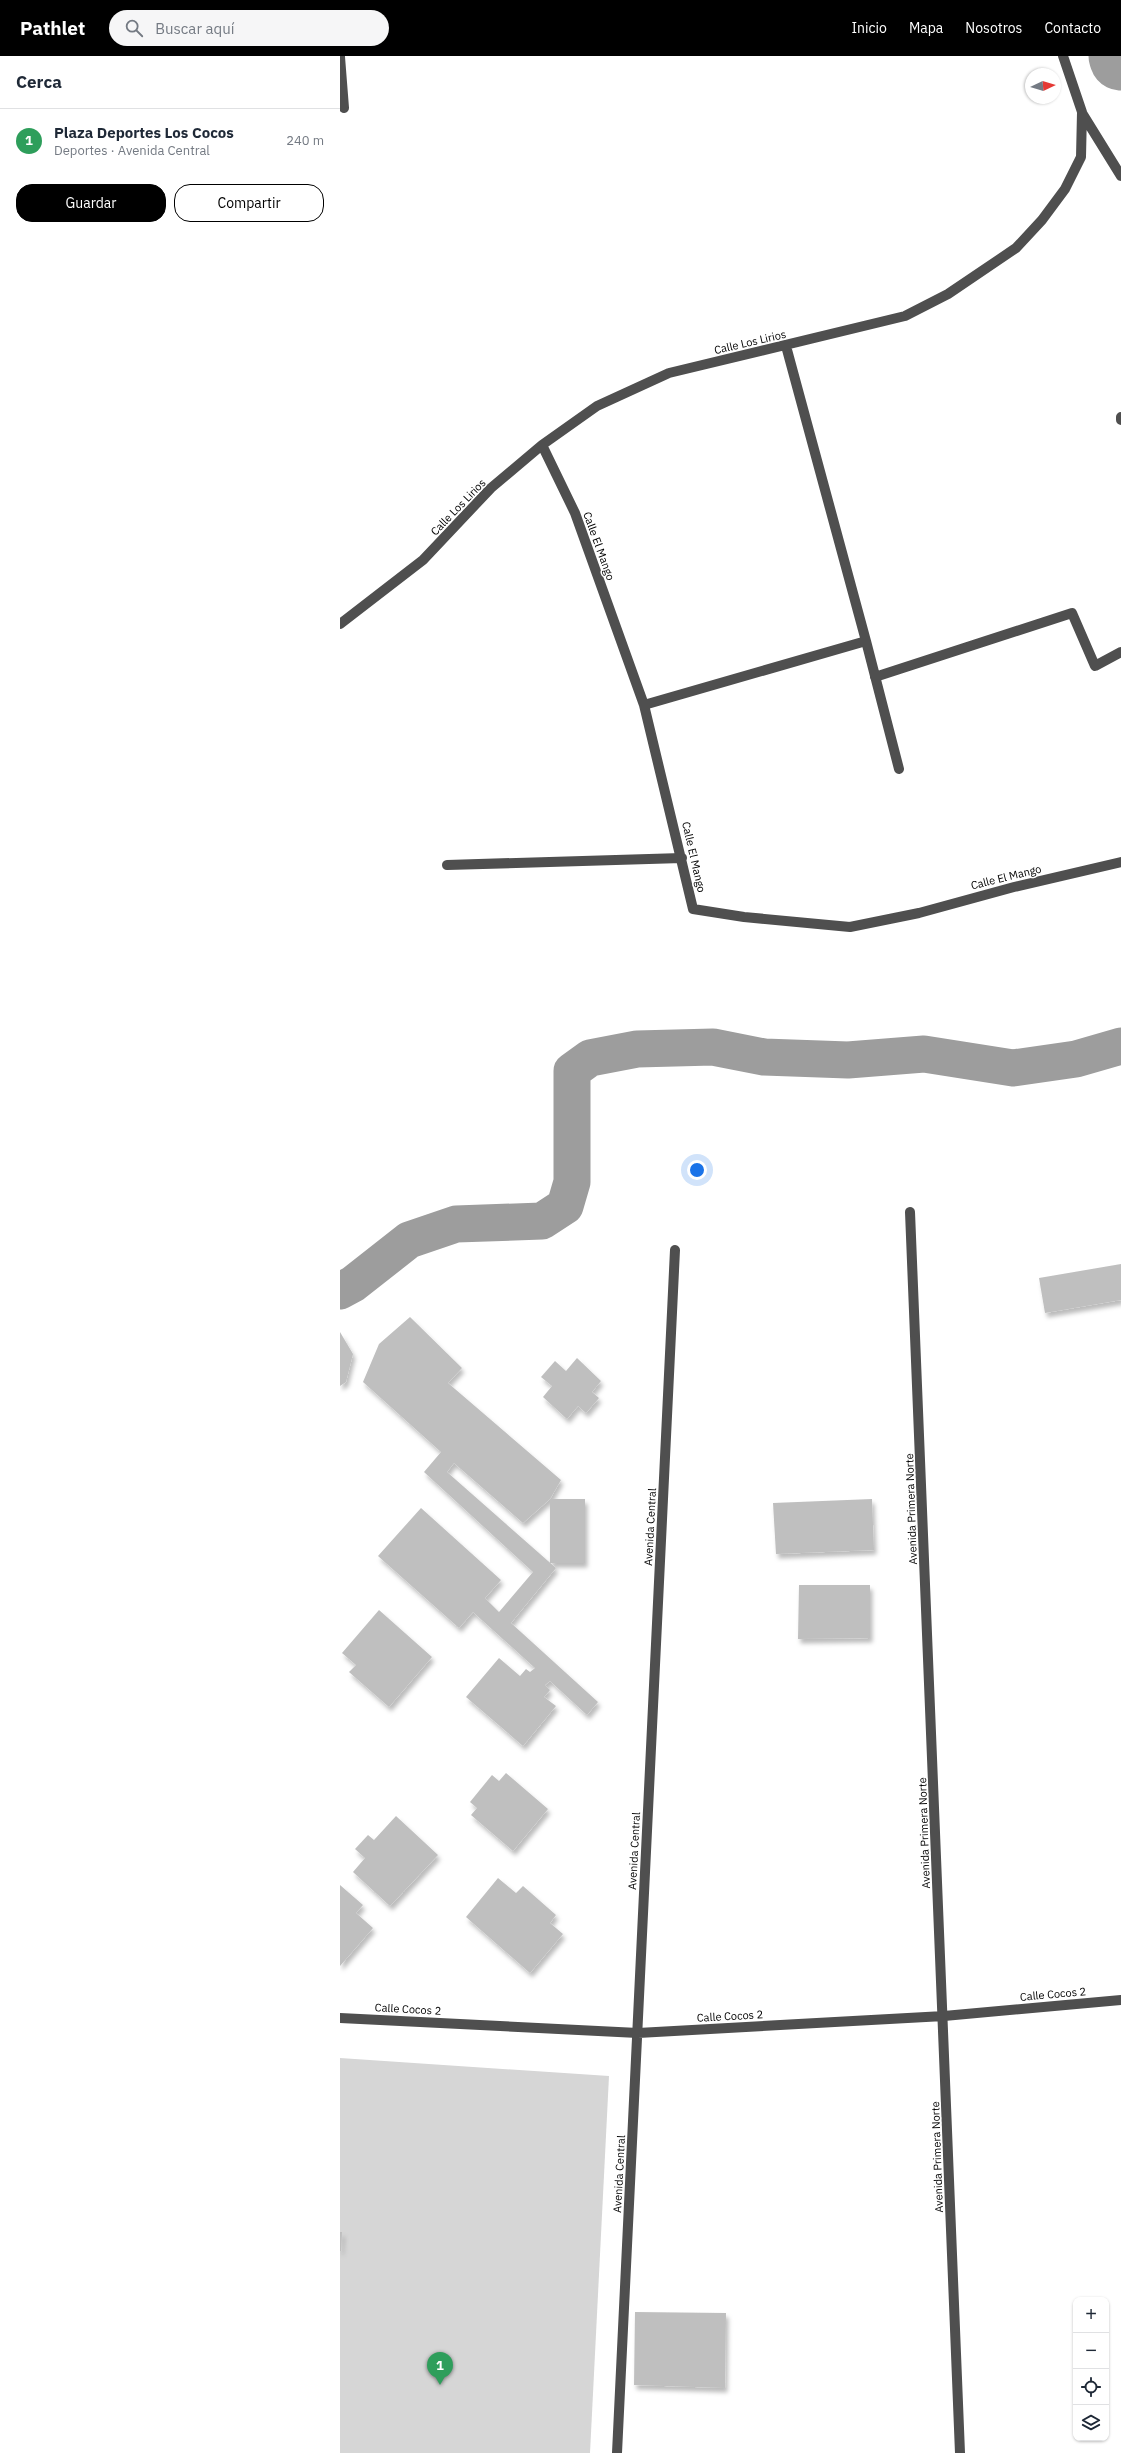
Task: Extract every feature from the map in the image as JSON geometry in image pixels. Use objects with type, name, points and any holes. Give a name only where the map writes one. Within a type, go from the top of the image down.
[{"type":"street","name":"Calle Los Lirios","points":[[340,624],[423,560],[491,488],[542,445],[597,406],[669,373],[786,346],[905,316],[948,294],[1016,248],[1042,220],[1065,188],[1081,157],[1082,112],[1063,56]]},
{"type":"street","points":[[340,57],[344,108]]},
{"type":"street","points":[[1082,112],[1121,176]]},
{"type":"street","points":[[786,346],[899,769]]},
{"type":"street","name":"Calle El Mango","points":[[542,445],[575,513],[644,705],[682,858],[693,909],[744,917],[850,926],[919,913],[1014,887],[1121,862]]},
{"type":"street","points":[[875,677],[1072,613],[1095,666],[1121,652]]},
{"type":"street","points":[[644,705],[866,641]]},
{"type":"street","points":[[447,865],[682,858]]},
{"type":"street","name":"Avenida Primera Norte","points":[[910,1212],[944,2016],[960,2453]]},
{"type":"street","name":"Avenida Central","points":[[617,2453],[675,1250]]},
{"type":"street","name":"Calle Cocos 2","points":[[340,2018],[638,2032],[944,2016],[1121,2000]]},
{"type":"shaded area","points":[[340,2058],[609,2076],[590,2453],[340,2453]]},
{"type":"building","points":[[1121,1264],[1121,1300],[1045,1313],[1039,1278]]},
{"type":"building","points":[[410,1317],[462,1368],[448,1383],[561,1480],[550,1499],[523,1523],[454,1463],[447,1472],[556,1568],[511,1623],[598,1702],[587,1715],[550,1681],[545,1685],[550,1690],[544,1697],[556,1706],[523,1746],[466,1697],[499,1658],[520,1676],[526,1669],[530,1672],[535,1668],[473,1612],[459,1628],[378,1556],[421,1508],[501,1580],[485,1598],[499,1612],[533,1572],[424,1472],[441,1452],[363,1382],[379,1344]]},
{"type":"building","points":[[340,1332],[353,1354],[346,1382],[340,1386]]},
{"type":"building","points":[[577,1358],[601,1381],[592,1392],[599,1398],[586,1413],[578,1406],[567,1419],[543,1397],[552,1386],[541,1377],[555,1361],[566,1371]]},
{"type":"building","points":[[550,1499],[585,1499],[585,1563],[550,1563]]},
{"type":"building","points":[[872,1499],[874,1550],[776,1554],[773,1503]]},
{"type":"building","points":[[799,1585],[870,1585],[870,1638],[798,1639]]},
{"type":"building","points":[[379,1610],[432,1657],[389,1707],[349,1672],[356,1665],[342,1653]]},
{"type":"building","points":[[506,1773],[548,1809],[513,1851],[471,1815],[477,1808],[470,1802],[492,1775],[499,1781]]},
{"type":"building","points":[[396,1816],[438,1855],[390,1906],[353,1872],[365,1858],[355,1849],[368,1835],[374,1840]]},
{"type":"building","points":[[498,1878],[516,1893],[523,1886],[556,1915],[550,1923],[563,1934],[530,1973],[466,1917]]},
{"type":"building","points":[[340,1885],[363,1905],[356,1913],[373,1928],[340,1966]]},
{"type":"building","points":[[340,2232],[342,2232],[341,2251],[340,2251]]},
{"type":"building","points":[[635,2312],[726,2313],[725,2388],[634,2385]]},
{"type":"waterway","points":[[340,1291],[353,1284],[409,1240],[456,1224],[542,1221],[565,1206],[572,1182],[572,1071],[590,1058],[637,1049],[713,1047],[764,1057],[848,1060],[924,1054],[1013,1068],[1076,1059],[1121,1046]]},
{"type":"place","name":"Plaza Deportes Los Cocos","points":[[440,2385]]}]
